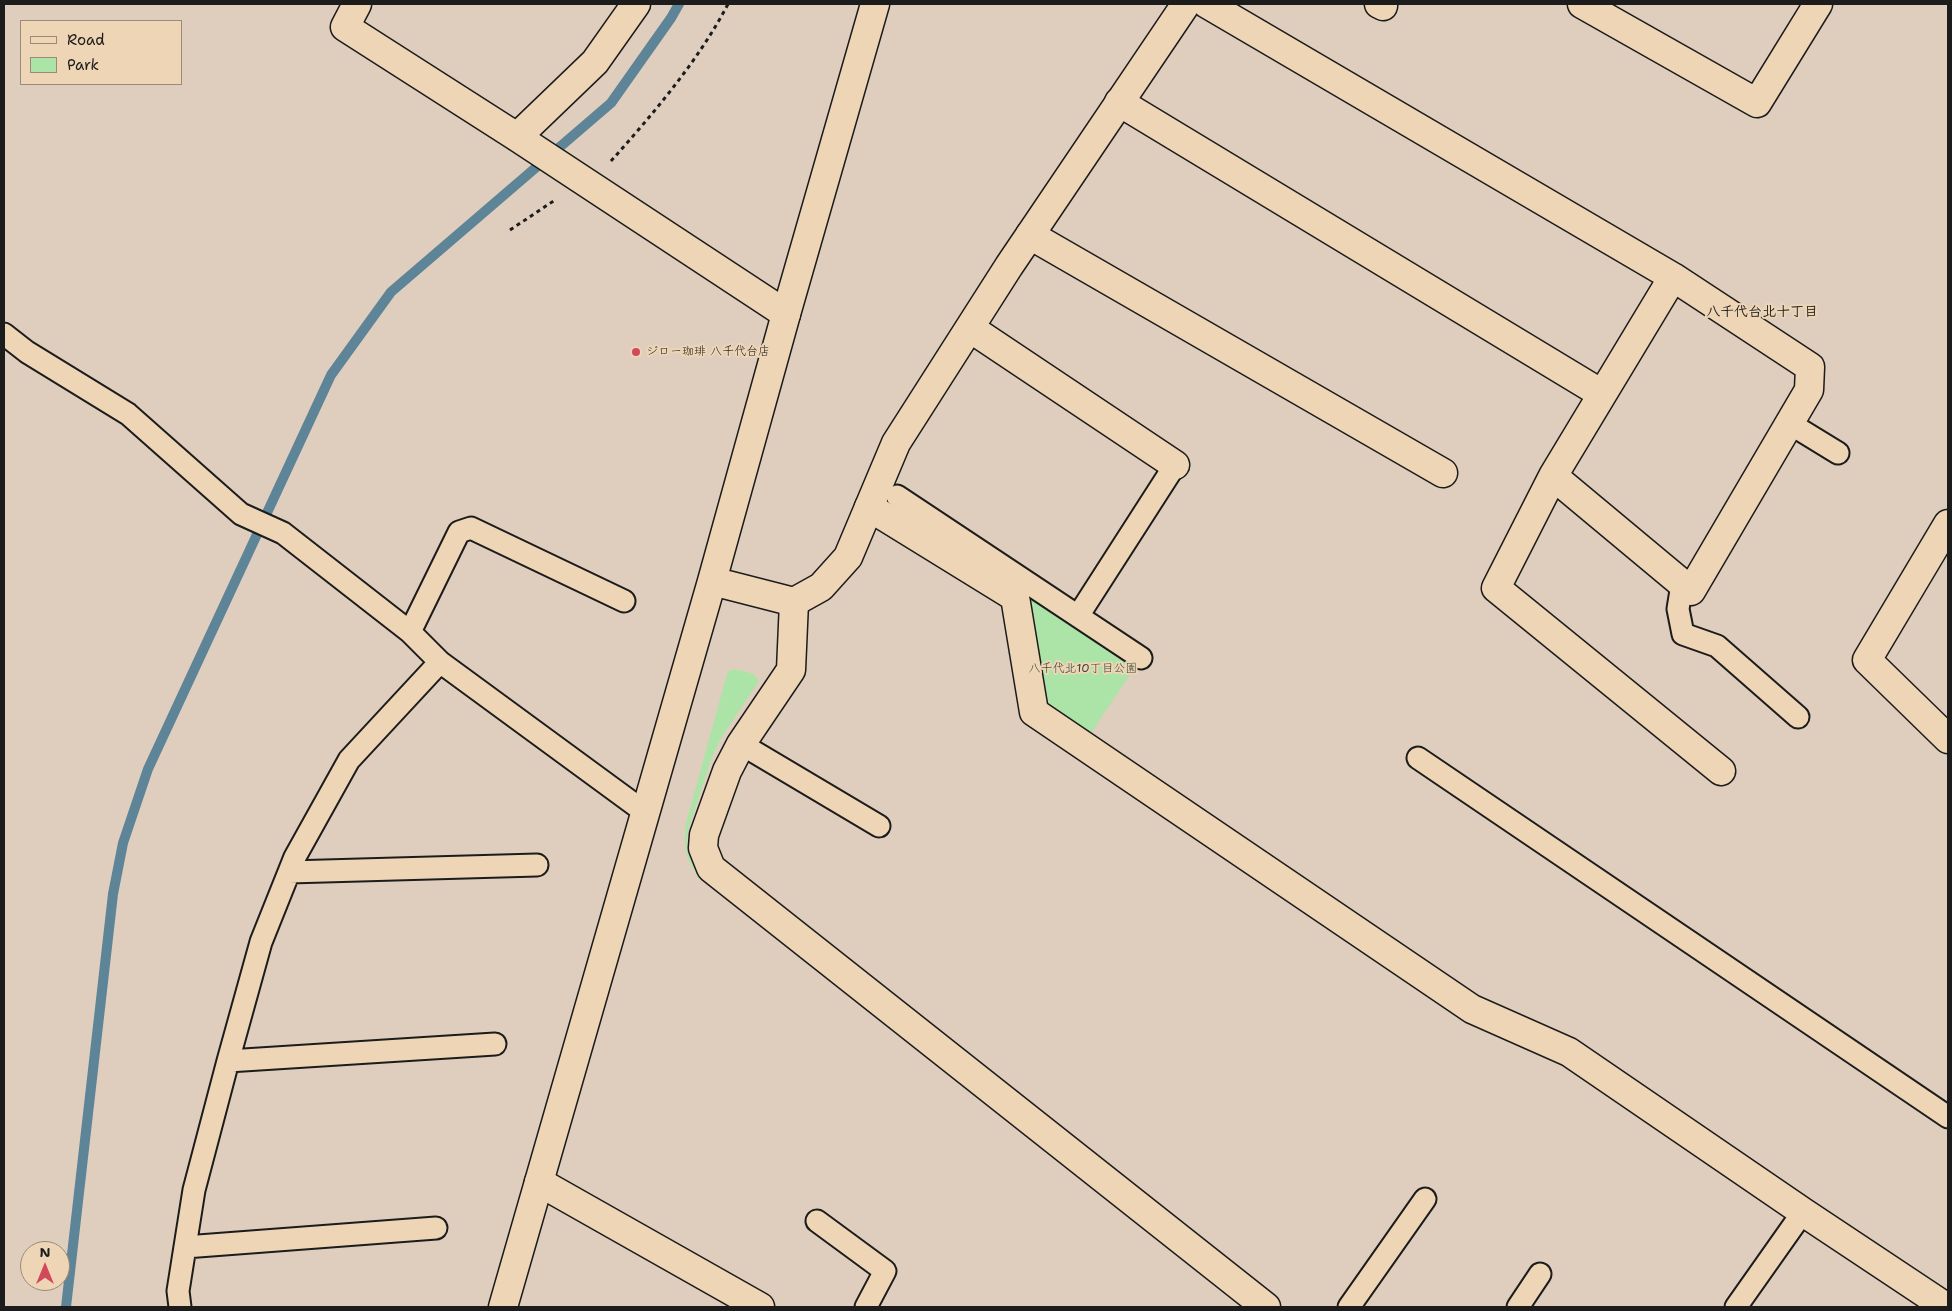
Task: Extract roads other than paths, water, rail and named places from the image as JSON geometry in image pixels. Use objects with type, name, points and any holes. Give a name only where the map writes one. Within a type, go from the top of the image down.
[{"type":"street","points":[[357,4],[345,27],[523,141],[566,184],[786,314]]},
{"type":"street","points":[[523,141],[594,62],[636,4]]},
{"type":"street","points":[[503,1307],[646,813],[874,4]]},
{"type":"street","points":[[712,581],[794,602],[822,587],[848,558],[896,443],[1030,235],[1186,4]]},
{"type":"street","points":[[1207,4],[1673,278],[1810,368],[1809,390],[1690,591],[1553,476]]},
{"type":"street","points":[[1582,4],[1757,103],[1818,4]]},
{"type":"street","points":[[1119,102],[1602,394]]},
{"type":"street","points":[[1030,235],[1443,473]]},
{"type":"street","points":[[1673,278],[1553,476],[1496,588],[1721,771]]},
{"type":"street","points":[[970,328],[1175,465]]},
{"type":"street","points":[[869,507],[1016,597],[1034,712],[1472,1009],[1570,1052],[1803,1212],[1946,1307]]},
{"type":"street","points":[[1948,524],[1867,660],[1948,739]]},
{"type":"street","points":[[794,602],[791,670],[741,744],[727,771],[704,834],[703,848],[711,868],[1266,1307]]},
{"type":"street","points":[[539,1182],[760,1307]]},
{"type":"lane","points":[[4,334],[27,352],[128,414],[241,514],[283,534],[410,632],[440,662],[646,813]]},
{"type":"lane","points":[[1789,423],[1838,453]]},
{"type":"lane","points":[[1078,616],[1175,465]]},
{"type":"lane","points":[[897,496],[1141,658]]},
{"type":"lane","points":[[410,632],[459,532],[471,528],[624,601]]},
{"type":"lane","points":[[1682,584],[1678,609],[1683,634],[1717,646],[1798,717]]},
{"type":"lane","points":[[180,1307],[178,1291],[194,1190],[261,942],[295,857],[348,760],[440,662]]},
{"type":"lane","points":[[741,744],[879,826]]},
{"type":"lane","points":[[1418,758],[1948,1117]]},
{"type":"lane","points":[[289,872],[537,865]]},
{"type":"lane","points":[[228,1061],[495,1044]]},
{"type":"lane","points":[[1349,1307],[1425,1199]]},
{"type":"lane","points":[[1736,1307],[1803,1212]]},
{"type":"lane","points":[[817,1221],[885,1271],[866,1307]]},
{"type":"lane","points":[[184,1247],[436,1228]]},
{"type":"lane","points":[[1518,1307],[1540,1274]]},
{"type":"waterway","points":[[66,1307],[113,894],[123,843],[148,769],[331,375],[391,292],[611,103],[679,4]]},
{"type":"place","name":"ジロー珈琲 八千代台店","points":[[636,352]]},
{"type":"district","name":"八千代台北十丁目","points":[[1762,312]]},
{"type":"park label","name":"八千代北10丁目公園","points":[[1083,669]]}]
